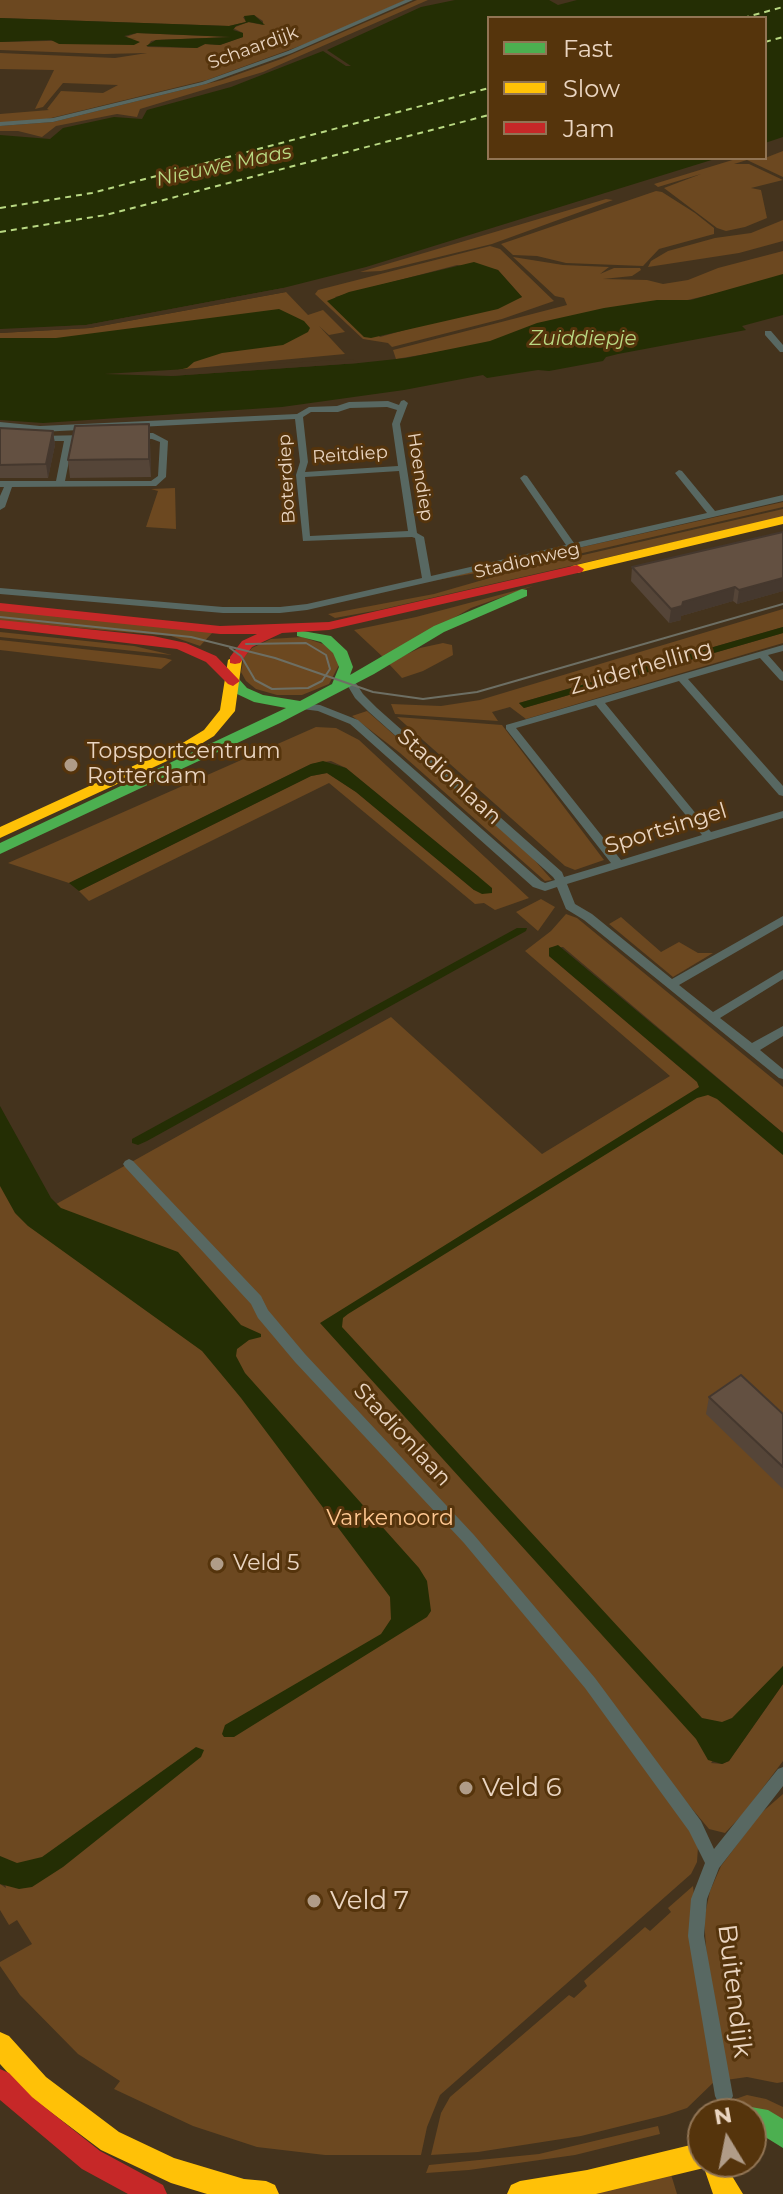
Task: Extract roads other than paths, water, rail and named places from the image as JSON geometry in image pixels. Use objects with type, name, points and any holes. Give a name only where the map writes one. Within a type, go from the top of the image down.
[{"type":"main road","name":"Stadionweg","points":[[0,607],[44,603],[220,630],[329,626],[783,520]]},
{"type":"main road","name":"Stadionweg","points":[[0,849],[302,706],[439,629],[516,595],[783,531]]},
{"type":"main road","points":[[0,624],[171,643],[211,659],[242,691],[259,699],[302,706]]},
{"type":"main road","name":"Stadionweg","points":[[0,833],[199,739],[218,725],[224,716],[233,681],[233,662],[238,653],[247,644],[279,629],[316,635],[331,642],[343,656],[349,681]]},
{"type":"main road","points":[[0,2045],[37,2086],[110,2141],[171,2170],[244,2192],[266,2194]]},
{"type":"main road","points":[[0,2082],[23,2106],[91,2160],[154,2194]]},
{"type":"main road","points":[[520,2194],[587,2183],[687,2159]]},
{"type":"street","name":"Schaardijk","points":[[0,124],[42,121],[101,110],[236,73],[410,0]]},
{"type":"street","points":[[768,333],[783,350]]},
{"type":"street","name":"Boterdiep","points":[[396,424],[403,406],[349,405],[338,409],[309,410],[299,416],[306,539],[413,534]]},
{"type":"street","points":[[0,425],[40,429],[299,416]]},
{"type":"street","name":"Hoendiep","points":[[396,424],[413,534],[419,537],[427,579]]},
{"type":"street","points":[[0,436],[100,437]]},
{"type":"street","points":[[0,507],[4,484],[147,484],[160,480],[164,441],[153,436],[116,437]]},
{"type":"street","points":[[60,484],[69,439]]},
{"type":"street","name":"Reitdiep","points":[[300,475],[402,468]]},
{"type":"street","points":[[679,473],[713,514]]},
{"type":"street","name":"Stadionweg","points":[[524,478],[572,547]]},
{"type":"street","name":"Stadionweg","points":[[0,591],[44,603],[254,612],[307,607],[783,498]]},
{"type":"street","name":"Zuiderhelling","points":[[619,865],[510,727],[783,648]]},
{"type":"street","points":[[762,654],[783,678]]},
{"type":"street","points":[[681,677],[783,793]]},
{"type":"street","name":"Stadionlaan","points":[[349,681],[384,721],[558,875],[556,884],[570,906],[588,917],[783,1075]]},
{"type":"street","points":[[598,701],[709,837]]},
{"type":"street","name":"Stadionlaan","points":[[302,706],[320,708],[354,722],[537,884],[556,884]]},
{"type":"street","name":"Sportsingel","points":[[556,884],[783,814]]},
{"type":"street","points":[[671,984],[783,920]]},
{"type":"street","points":[[713,1017],[783,974]]},
{"type":"street","points":[[752,1049],[783,1030]]},
{"type":"street","name":"Stadionlaan","points":[[129,1164],[256,1300],[263,1314],[300,1358],[469,1539],[590,1683],[695,1826],[713,1863]]},
{"type":"street","name":"Buitendijk","points":[[724,2096],[696,1936],[699,1899],[713,1863],[783,1774]]},
{"type":"water","name":"Nieuwe Maas","points":[[455,0],[549,0],[558,5],[577,0],[783,0],[783,137],[767,142],[767,16],[487,16],[487,160],[712,160],[366,267],[283,288],[86,325],[0,330],[0,135],[50,139],[63,128],[114,117],[142,119],[147,110],[231,87],[323,51],[351,66],[327,50],[421,7]]},
{"type":"water","points":[[254,15],[265,25],[249,22],[236,26],[233,30],[243,33],[243,37],[220,45],[205,44],[197,48],[146,46],[156,40],[232,37],[137,33],[124,36],[140,42],[134,45],[59,44],[51,40],[0,42],[0,18],[229,26],[246,22],[244,16]]},
{"type":"water","points":[[474,262],[498,270],[522,297],[498,309],[371,338],[364,337],[327,301],[349,292]]},
{"type":"water","name":"Zuiddiepje","points":[[783,274],[783,315],[742,326],[746,330],[618,354],[603,361],[549,371],[487,378],[483,375],[282,407],[43,423],[0,420],[0,338],[56,338],[279,309],[304,321],[310,328],[308,332],[283,345],[222,353],[194,362],[187,368],[164,373],[171,376],[359,363],[406,358],[490,341],[537,323],[604,308],[657,300],[691,300]]},
{"type":"water","points":[[783,627],[783,633],[524,708],[519,703]]},
{"type":"water","points":[[323,761],[346,768],[492,888],[492,893],[482,894],[474,890],[356,792],[327,773],[311,776],[79,891],[69,883],[311,764]]},
{"type":"water","points":[[517,928],[527,928],[147,1141],[138,1145],[132,1143],[132,1139]]},
{"type":"water","points":[[558,945],[783,1133],[783,1155],[717,1099],[708,1095],[697,1098],[348,1314],[343,1318],[342,1327],[702,1718],[722,1722],[732,1718],[783,1666],[783,1684],[729,1761],[722,1764],[708,1760],[696,1739],[320,1323],[699,1087],[697,1082],[549,956],[549,948]]},
{"type":"water","points":[[0,1106],[51,1198],[61,1208],[178,1252],[241,1325],[261,1334],[261,1337],[249,1340],[237,1349],[236,1356],[245,1373],[419,1568],[427,1581],[431,1611],[427,1617],[234,1737],[224,1737],[225,1725],[381,1634],[391,1619],[390,1597],[241,1398],[202,1351],[28,1226],[15,1213],[0,1186]]},
{"type":"water","points":[[196,1747],[204,1750],[201,1757],[63,1867],[32,1887],[19,1889],[0,1884],[0,1856],[17,1863],[42,1857]]},
{"type":"tram line","points":[[326,676],[373,692],[423,699],[477,692],[783,604]]},
{"type":"tram line","points":[[0,617],[191,637],[275,658],[326,676]]},
{"type":"tram line","points":[[246,644],[306,643],[326,655],[330,669],[326,676]]},
{"type":"tram line","points":[[230,648],[241,656],[255,680],[272,689],[308,688],[326,676]]},
{"type":"place","name":"Topsportcentrum Rotterdam","points":[[71,765]]},
{"type":"place","name":"Veld 5","points":[[217,1564]]},
{"type":"place","name":"Veld 6","points":[[466,1788]]},
{"type":"place","name":"Veld 7","points":[[314,1901]]},
{"type":"park label","name":"Varkenoord","points":[[390,1519]]}]
